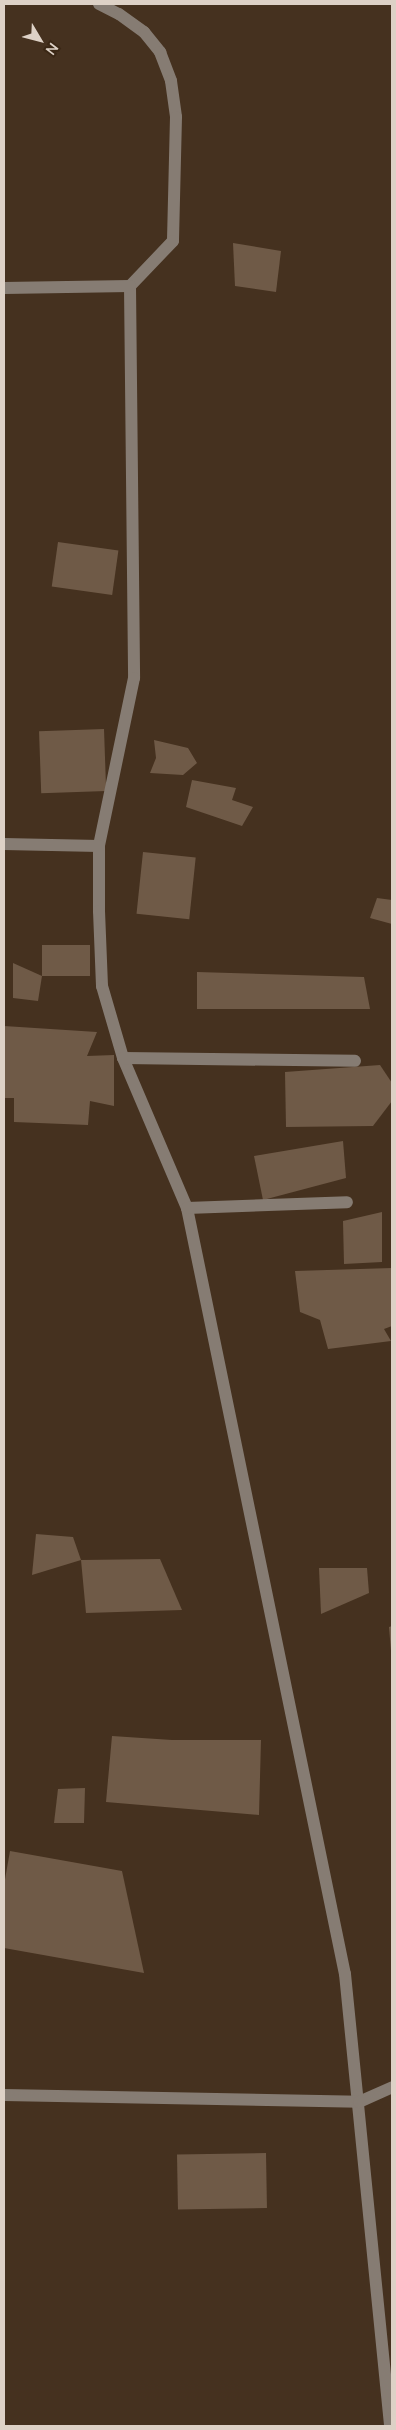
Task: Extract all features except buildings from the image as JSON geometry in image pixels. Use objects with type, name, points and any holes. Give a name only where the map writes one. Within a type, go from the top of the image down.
[{"type":"street","points":[[99,4],[119,14],[144,32],[160,52],[171,81],[176,117],[173,240],[130,286],[134,678],[99,846],[98,911],[102,986],[124,1058],[187,1208],[345,1974],[390,2426]]},
{"type":"street","points":[[4,288],[130,286]]},
{"type":"street","points":[[4,844],[99,846]]},
{"type":"street","points":[[124,1058],[354,1061]]},
{"type":"street","points":[[187,1208],[347,1202]]},
{"type":"street","points":[[4,2095],[359,2102],[392,2087]]}]
